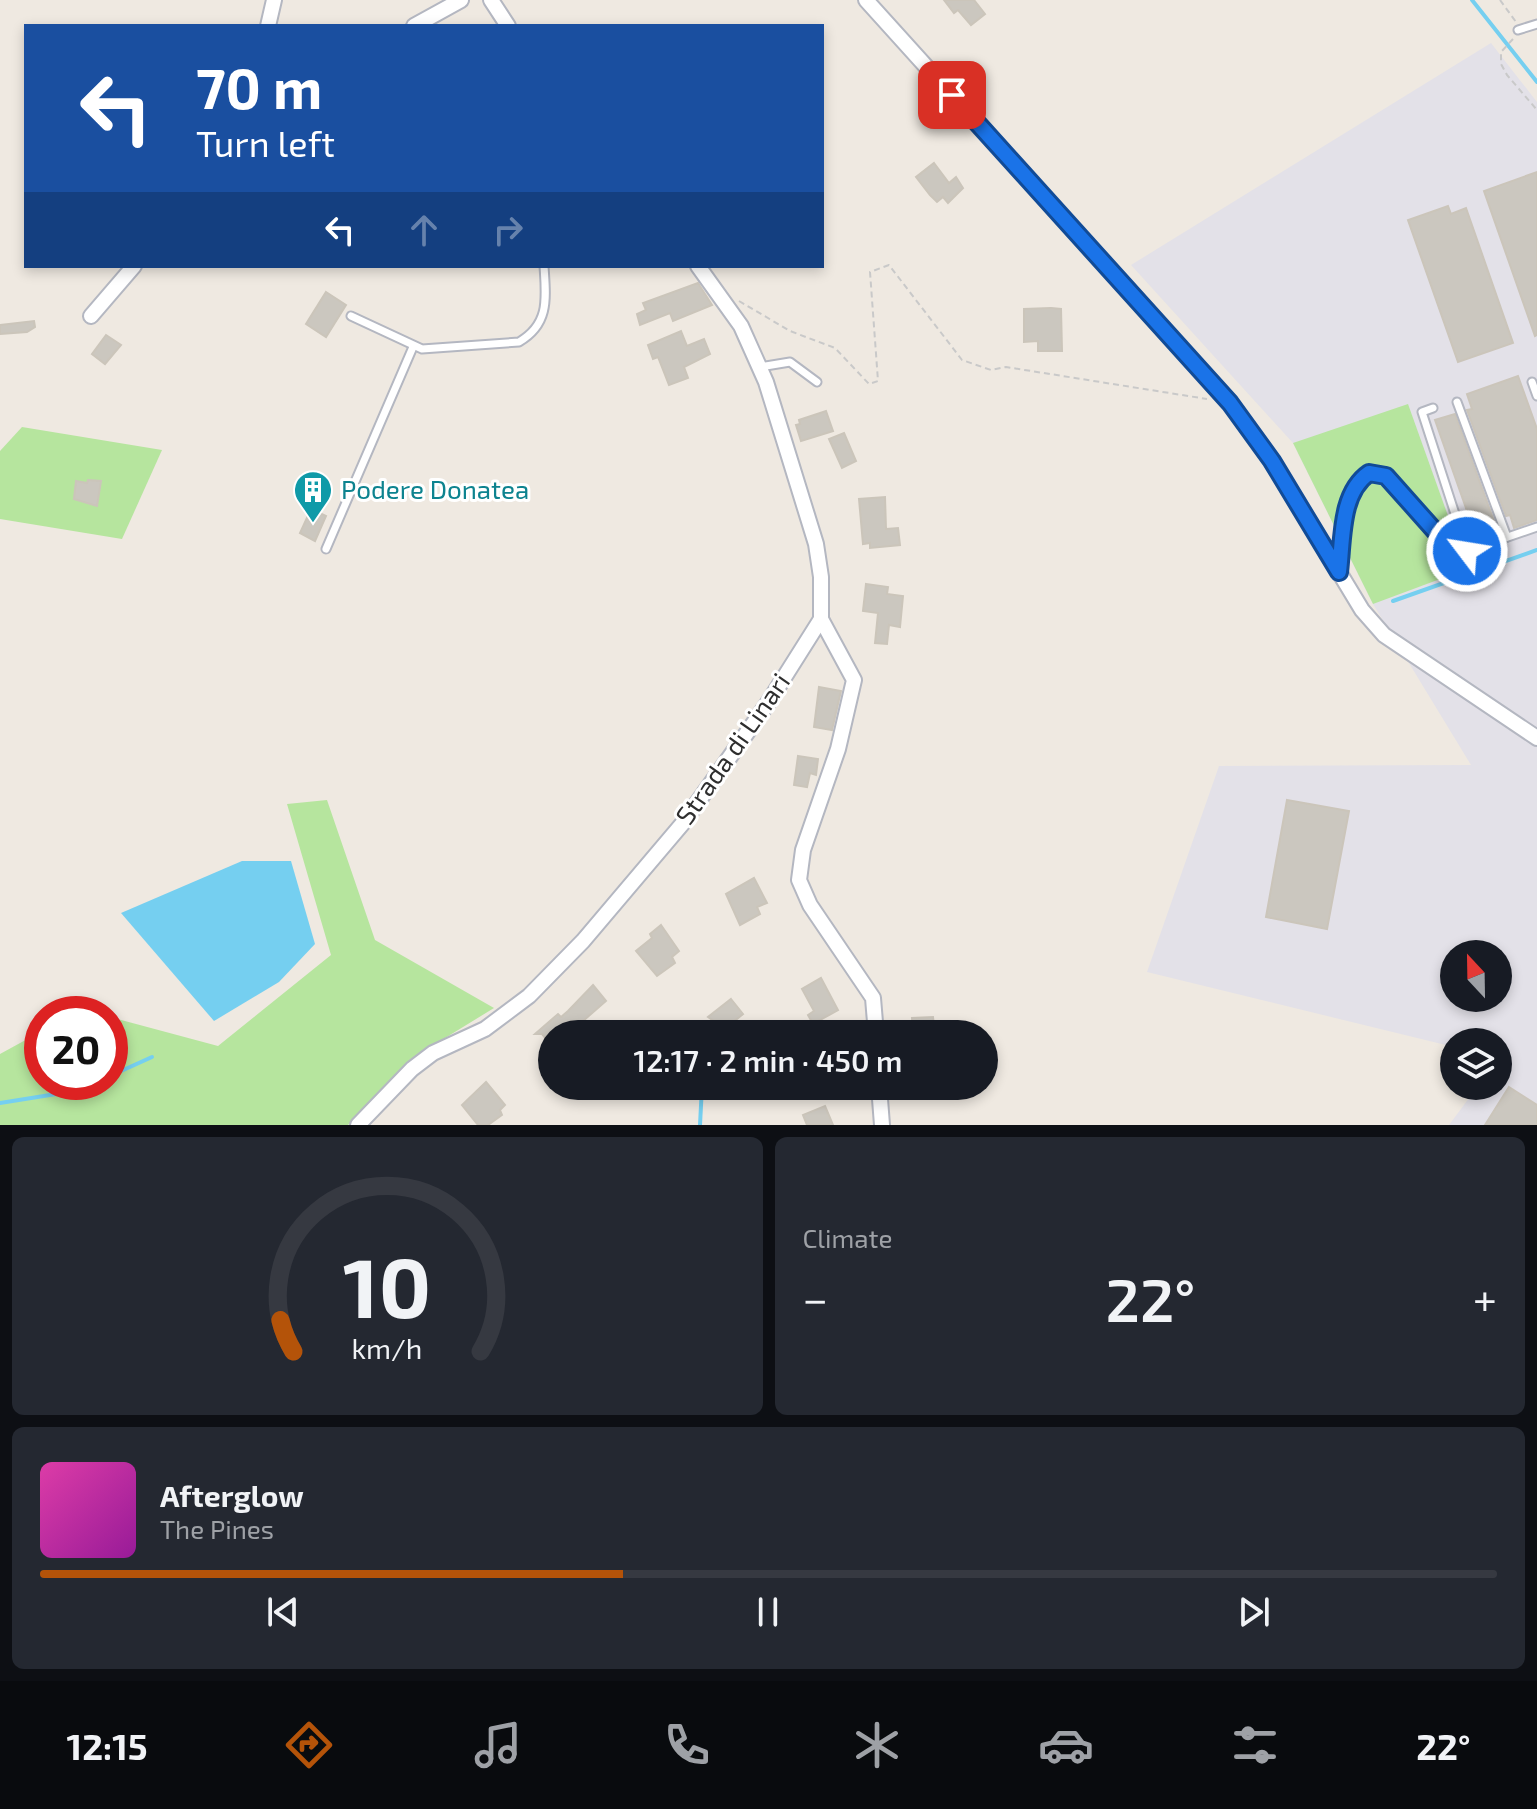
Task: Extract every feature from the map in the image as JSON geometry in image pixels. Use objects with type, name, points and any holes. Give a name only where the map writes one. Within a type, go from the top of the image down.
[{"type":"street","points":[[268,24],[274,0]]},
{"type":"street","points":[[418,24],[461,0]]},
{"type":"street","points":[[491,0],[507,24]]},
{"type":"street","points":[[866,0],[1230,403],[1272,461],[1362,610],[1384,635],[1537,738]]},
{"type":"street","points":[[91,316],[132,268]]},
{"type":"street","points":[[700,268],[726,301],[760,367],[816,544],[821,577],[821,619],[854,680],[838,749],[803,850],[799,880],[810,905],[873,998],[875,1020]]},
{"type":"street","name":"Strada di Linari","points":[[358,1125],[412,1069],[433,1053],[485,1029],[529,996],[583,941],[683,823],[768,703],[821,619]]},
{"type":"street","points":[[880,1100],[882,1125]]},
{"type":"lane","points":[[1518,30],[1537,24]]},
{"type":"lane","points":[[351,316],[413,347],[436,350],[507,344],[533,334],[539,327],[547,303],[544,268]]},
{"type":"lane","points":[[326,549],[413,347]]},
{"type":"lane","points":[[760,367],[790,362],[817,382]]},
{"type":"lane","points":[[1532,382],[1537,396]]},
{"type":"lane","points":[[1457,402],[1507,537]]},
{"type":"lane","points":[[1433,408],[1422,412],[1467,551]]},
{"type":"lane","points":[[1339,572],[1348,503],[1355,483],[1369,473],[1386,476],[1451,549],[1467,551],[1537,527]]},
{"type":"path","points":[[1500,0],[1518,30],[1503,49],[1501,64],[1537,110]]},
{"type":"path","points":[[726,301],[741,302],[790,331],[835,348],[869,384],[878,381],[870,272],[889,265],[962,360],[991,370],[1006,367],[1230,403]]},
{"type":"shaded area","points":[[1491,43],[1537,102],[1537,1125],[1449,1125],[1468,1100],[1512,1100],[1512,1028],[1440,1028],[1440,1044],[1147,972],[1219,766],[1471,765],[1373,604],[1293,443],[1131,265]]},
{"type":"green space","points":[[1408,404],[1467,569],[1373,604],[1293,443]]},
{"type":"green space","points":[[22,427],[162,450],[122,539],[0,519],[0,451]]},
{"type":"green space","points":[[327,800],[375,940],[494,1008],[419,1054],[348,1125],[0,1125],[0,1054],[24,1041],[24,1100],[128,1100],[128,1022],[218,1046],[331,955],[287,804]]},
{"type":"water","points":[[242,861],[291,861],[315,944],[279,982],[214,1021],[121,913]]},
{"type":"building","points":[[944,0],[974,0],[985,14],[971,25],[958,10],[954,13]]},
{"type":"building","points":[[934,163],[949,183],[956,177],[963,188],[948,203],[943,197],[937,202],[916,177]]},
{"type":"building","points":[[1537,172],[1537,335],[1535,336],[1484,191]]},
{"type":"building","points":[[1448,206],[1451,214],[1466,208],[1513,343],[1458,362],[1408,220]]},
{"type":"building","points":[[698,283],[712,305],[673,321],[670,313],[640,325],[637,314],[646,310],[643,303]]},
{"type":"building","points":[[326,292],[346,305],[326,337],[306,324]]},
{"type":"building","points":[[1024,309],[1061,309],[1062,351],[1038,351],[1038,341],[1024,342]]},
{"type":"building","points":[[34,321],[35,327],[27,332],[0,334],[0,325]]},
{"type":"building","points":[[681,331],[687,346],[704,339],[710,354],[684,367],[688,378],[669,385],[658,357],[653,359],[648,345]]},
{"type":"building","points":[[106,335],[121,345],[105,364],[92,354]]},
{"type":"building","points":[[1518,376],[1537,429],[1537,520],[1514,528],[1510,515],[1506,516],[1467,410],[1472,409],[1467,394]]},
{"type":"building","points":[[826,411],[833,431],[801,441],[796,425],[800,424],[799,420]]},
{"type":"building","points":[[1455,414],[1494,521],[1473,528],[1435,420]]},
{"type":"building","points":[[844,433],[856,461],[842,468],[829,439]]},
{"type":"building","points":[[88,480],[101,481],[97,506],[74,499],[76,481],[87,483]]},
{"type":"building","points":[[885,497],[886,529],[898,528],[900,545],[870,548],[870,543],[863,544],[859,499]]},
{"type":"building","name":"Podere Donatea","points":[[311,509],[326,516],[315,541],[300,533]]},
{"type":"building","points":[[866,584],[888,587],[887,594],[903,596],[900,627],[889,625],[887,644],[875,643],[878,613],[863,611]]},
{"type":"building","points":[[819,687],[841,691],[832,730],[814,727]]},
{"type":"building","points":[[798,756],[818,759],[816,775],[810,773],[807,787],[794,785]]},
{"type":"building","points":[[1287,800],[1349,811],[1327,929],[1266,917]]},
{"type":"building","points":[[754,878],[767,903],[757,907],[760,914],[740,925],[726,894]]},
{"type":"building","points":[[661,925],[679,951],[672,957],[675,963],[657,976],[636,951],[652,938],[650,934]]},
{"type":"building","points":[[821,978],[838,1010],[820,1020],[811,1020],[808,1015],[814,1011],[802,989]]},
{"type":"building","points":[[593,985],[606,1001],[584,1020],[551,1020],[568,1011]]},
{"type":"building","points":[[731,999],[743,1014],[736,1020],[712,1020],[708,1017]]},
{"type":"building","points":[[933,1017],[933,1020],[912,1020]]},
{"type":"building","points":[[486,1082],[505,1105],[500,1110],[502,1115],[488,1125],[478,1125],[462,1105]]},
{"type":"building","points":[[1512,1089],[1537,1105],[1537,1125],[1485,1125],[1501,1100],[1512,1100]]},
{"type":"building","points":[[825,1106],[833,1125],[807,1125],[803,1115]]},
{"type":"waterway","points":[[1472,0],[1537,82]]},
{"type":"waterway","points":[[1393,601],[1537,550]]},
{"type":"waterway","points":[[128,1068],[152,1057]]},
{"type":"waterway","points":[[0,1103],[24,1099]]},
{"type":"waterway","points":[[700,1125],[701,1100]]},
{"type":"place","name":"Podere Donatea","points":[[313,524]]},
{"type":"route","points":[[952,95],[1230,403],[1272,461],[1339,572],[1348,503],[1355,483],[1369,473],[1386,476],[1451,549],[1467,551]]}]
